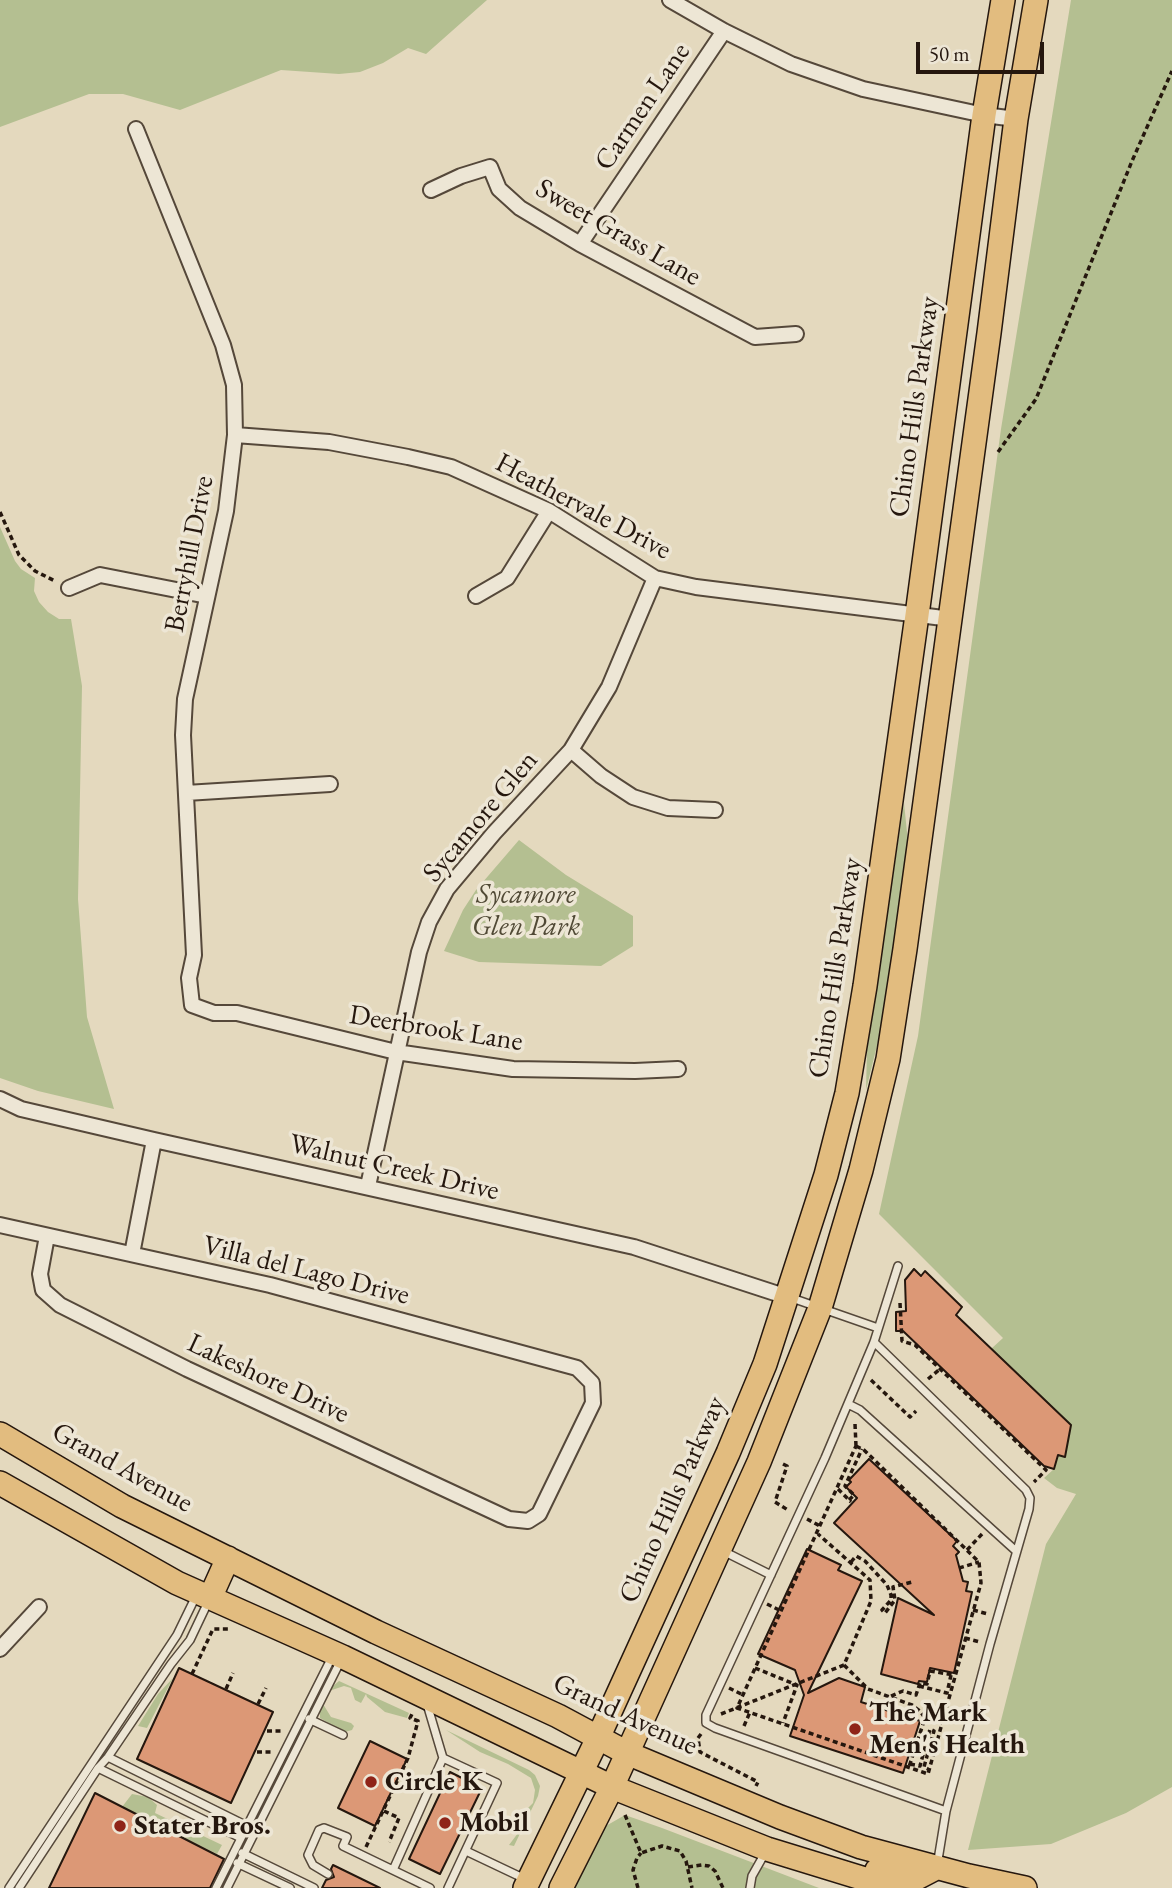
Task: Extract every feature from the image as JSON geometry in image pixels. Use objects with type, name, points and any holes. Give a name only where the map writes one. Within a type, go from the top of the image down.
[{"type":"main road","name":"Chino Hills Parkway","points":[[526,1884],[598,1738],[765,1364],[781,1295],[826,1175],[847,1093],[869,958],[984,115],[1003,0]]},
{"type":"main road","points":[[561,1888],[612,1787],[759,1462],[820,1308],[861,1170],[888,1059],[951,620],[1016,119],[1037,0]]},
{"type":"main road","name":"Grand Avenue","points":[[0,1434],[122,1506],[376,1632],[558,1716],[627,1753],[850,1843],[936,1868],[1025,1888]]},
{"type":"main road","points":[[0,1483],[177,1583],[338,1655],[419,1704],[612,1787],[767,1849],[894,1888]]},
{"type":"main road","points":[[204,1595],[222,1555]]},
{"type":"main road","points":[[790,1857],[827,1859],[915,1879],[936,1868]]},
{"type":"street","points":[[670,0],[724,31],[791,64],[863,89],[984,115],[1016,119]]},
{"type":"street","name":"Carmen Lane","points":[[580,244],[724,31]]},
{"type":"street","name":"Berryhill Drive","points":[[136,129],[223,345],[234,385],[236,435],[226,511],[186,699],[183,735],[194,955],[188,978],[192,1004]]},
{"type":"street","name":"Sweet Grass Lane","points":[[431,190],[490,167],[499,189],[520,208],[580,244],[755,337],[796,334]]},
{"type":"street","name":"Heathervale Drive","points":[[236,435],[329,442],[450,467],[549,511],[655,578],[696,587],[951,620]]},
{"type":"street","points":[[476,596],[507,578],[549,511]]},
{"type":"street","points":[[69,588],[100,575],[207,596]]},
{"type":"street","name":"Sycamore Glen","points":[[368,1186],[419,952],[429,922],[447,889],[494,833],[571,750],[609,687],[655,578]]},
{"type":"street","points":[[571,750],[601,776],[633,797],[668,808],[715,810]]},
{"type":"street","points":[[186,793],[330,784]]},
{"type":"street","name":"Deerbrook Lane","points":[[192,1004],[214,1013],[237,1013],[396,1052],[513,1069],[678,1069]]},
{"type":"street","name":"Walnut Creek Drive","points":[[0,1100],[21,1109],[154,1140],[634,1247],[781,1295]]},
{"type":"street","points":[[132,1254],[154,1140]]},
{"type":"street","name":"Villa del Lago Drive","points":[[0,1224],[270,1285],[577,1367],[592,1383]]},
{"type":"street","name":"Lakeshore Drive","points":[[47,1236],[40,1274],[43,1290],[60,1305],[187,1369],[509,1519],[528,1521],[539,1514],[593,1403],[592,1383]]},
{"type":"street","points":[[0,1649],[39,1606]]},
{"type":"lane","points":[[898,1266],[874,1342],[848,1404],[706,1715],[706,1723],[946,1811]]},
{"type":"lane","name":"Walnut Creek Drive","points":[[781,1295],[878,1328]]},
{"type":"lane","points":[[874,1342],[1026,1490],[1030,1498],[946,1811],[936,1868]]},
{"type":"lane","points":[[848,1404],[860,1410],[1016,1552]]},
{"type":"lane","points":[[719,1549],[771,1575]]},
{"type":"lane","points":[[19,1888],[98,1768],[190,1640],[204,1595]]},
{"type":"lane","points":[[9,1888],[204,1595]]},
{"type":"lane","points":[[216,1888],[302,1715],[338,1655]]},
{"type":"lane","points":[[227,1888],[312,1720],[338,1655]]},
{"type":"lane","points":[[419,1704],[443,1758],[496,1783],[448,1888]]},
{"type":"lane","points":[[302,1715],[343,1735]]},
{"type":"lane","points":[[108,1757],[247,1826]]},
{"type":"lane","points":[[393,1870],[443,1758]]},
{"type":"lane","points":[[98,1768],[241,1838]]},
{"type":"lane","points":[[328,1874],[313,1865],[308,1855],[319,1830],[324,1828],[347,1837],[343,1846],[393,1870],[416,1885],[430,1888]]},
{"type":"lane","points":[[750,1888],[752,1876],[767,1849]]},
{"type":"lane","points":[[235,1850],[314,1888]]},
{"type":"lane","points":[[466,1851],[526,1884]]},
{"type":"lane","points":[[230,1859],[290,1888]]},
{"type":"path","points":[[998,452],[1036,399],[1132,161],[1172,71]]},
{"type":"path","points":[[0,512],[19,555],[34,571],[69,588]]},
{"type":"path","points":[[891,1290],[900,1303],[902,1341],[915,1345],[1046,1470],[1026,1490]]},
{"type":"path","points":[[867,1391],[870,1380],[910,1417],[916,1411]]},
{"type":"path","points":[[737,1707],[856,1446],[855,1424]]},
{"type":"path","points":[[856,1446],[979,1562],[981,1583],[947,1693],[919,1686]]},
{"type":"path","points":[[837,1489],[850,1501],[854,1495],[845,1486],[862,1449]]},
{"type":"path","points":[[783,1464],[787,1466],[775,1502],[788,1510]]},
{"type":"path","points":[[807,1519],[820,1526]]},
{"type":"path","points":[[967,1550],[988,1527]]},
{"type":"path","points":[[719,1714],[844,1665],[871,1601],[870,1580],[817,1533]]},
{"type":"path","points":[[850,1562],[856,1556],[866,1561],[887,1585],[891,1600],[882,1610],[885,1613],[895,1600],[893,1587],[912,1582]]},
{"type":"path","points":[[960,1568],[979,1562]]},
{"type":"path","points":[[192,1674],[213,1629],[231,1629],[234,1624]]},
{"type":"path","points":[[844,1665],[868,1689],[912,1705],[925,1718],[942,1723]]},
{"type":"path","points":[[755,1668],[797,1685]]},
{"type":"path","points":[[890,1697],[903,1691],[916,1695],[920,1682],[927,1684],[930,1671],[953,1675]]},
{"type":"path","points":[[226,1689],[233,1673]]},
{"type":"path","points":[[737,1707],[910,1765],[928,1774],[953,1675]]},
{"type":"path","points":[[783,1724],[797,1685]]},
{"type":"path","points":[[258,1704],[266,1688]]},
{"type":"path","points":[[362,1855],[408,1758],[418,1721],[410,1718],[419,1704]]},
{"type":"path","points":[[910,1765],[925,1718]]},
{"type":"path","points":[[910,1765],[920,1766],[930,1729],[934,1731],[924,1768],[928,1769]]},
{"type":"path","points":[[701,1734],[698,1738],[700,1752],[758,1782],[756,1786]]},
{"type":"path","points":[[383,1811],[398,1818],[388,1842]]},
{"type":"path","points":[[625,1815],[641,1853]]},
{"type":"path","points":[[638,1888],[633,1870],[637,1858],[641,1853],[662,1846],[680,1850],[688,1867],[692,1888]]},
{"type":"path","points":[[688,1867],[709,1866],[715,1871],[723,1888]]},
{"type":"green space","points":[[0,0],[487,0],[426,54],[408,48],[383,63],[360,72],[339,74],[281,70],[180,110],[123,94],[89,94],[0,127]]},
{"type":"green space","points":[[1071,0],[1172,0],[1172,1787],[1126,1813],[1051,1844],[968,1850],[1046,1544],[1076,1494],[1057,1488],[1044,1478],[1054,1469],[1058,1455],[1065,1457],[1071,1425],[991,1349],[1003,1338],[879,1214],[918,1036],[1001,429]]},
{"type":"green space","points":[[0,527],[15,561],[21,569],[35,578],[34,591],[39,602],[59,619],[71,619],[82,686],[78,899],[87,1017],[114,1109],[38,1091],[0,1078]]},
{"type":"green space","points":[[904,803],[908,842],[884,1017],[866,1090],[867,1050]]},
{"type":"green space","name":"Sycamore Glen Park","points":[[519,840],[566,875],[633,916],[633,946],[601,966],[479,962],[444,951],[463,910],[476,890]]},
{"type":"green space","points":[[173,1678],[147,1728],[138,1726],[158,1694]]},
{"type":"green space","points":[[339,1681],[409,1713],[407,1718],[385,1712],[366,1694],[361,1703],[355,1700],[351,1688],[344,1686],[326,1692]]},
{"type":"green space","points":[[323,1704],[331,1717],[351,1723],[354,1726],[352,1730],[345,1732],[320,1718]]},
{"type":"green space","points":[[446,1730],[535,1775],[540,1786],[538,1796],[514,1846],[509,1845],[518,1833],[523,1813],[533,1803],[535,1790],[531,1778],[480,1752]]},
{"type":"green space","points":[[132,1794],[148,1797],[157,1805],[155,1813],[222,1845],[217,1854],[122,1807]]},
{"type":"green space","points":[[625,1815],[819,1888],[574,1888],[604,1827]]},
{"type":"building","points":[[914,1269],[921,1276],[925,1271],[962,1307],[956,1315],[1071,1425],[1065,1457],[1058,1455],[1054,1469],[1044,1466],[903,1331],[896,1331],[896,1312],[906,1311],[905,1280]]},
{"type":"building","points":[[869,1459],[957,1541],[953,1546],[959,1552],[956,1555],[963,1581],[968,1582],[966,1591],[972,1592],[954,1673],[930,1668],[927,1682],[919,1681],[918,1684],[881,1674],[898,1598],[934,1615],[834,1523],[857,1498],[846,1487],[851,1482],[849,1480]]},
{"type":"building","points":[[807,1549],[841,1565],[838,1570],[862,1581],[808,1693],[839,1678],[865,1687],[861,1702],[920,1721],[903,1773],[790,1736],[804,1695],[795,1670],[758,1654]]},
{"type":"building","points":[[179,1668],[273,1712],[231,1803],[137,1759]]},
{"type":"building","points":[[370,1741],[407,1759],[375,1826],[338,1808]]},
{"type":"building","points":[[450,1772],[482,1788],[440,1874],[409,1859]]},
{"type":"building","name":"Stater Bros.","points":[[95,1793],[224,1859],[210,1888],[49,1888]]},
{"type":"building","points":[[333,1865],[380,1888],[322,1888],[326,1880],[334,1877],[331,1869]]},
{"type":"place","name":"The Mark Men's Health","points":[[855,1729]]},
{"type":"place","name":"Circle K","points":[[371,1782]]},
{"type":"place","name":"Mobil","points":[[445,1823]]},
{"type":"place","name":"Stater Bros.","points":[[120,1826]]}]
